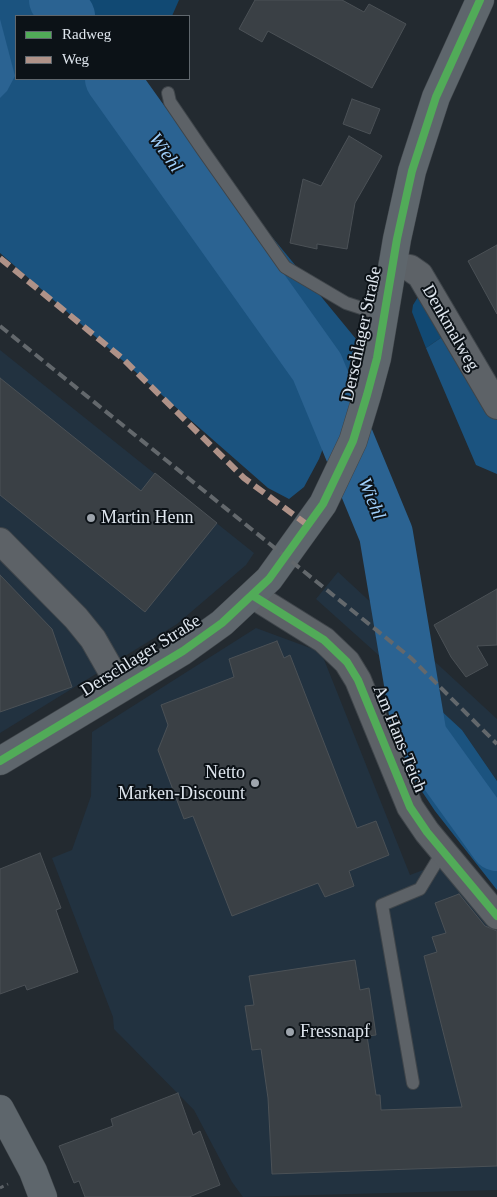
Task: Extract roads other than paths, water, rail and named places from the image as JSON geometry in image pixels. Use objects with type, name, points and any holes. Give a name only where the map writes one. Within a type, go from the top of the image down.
[{"type":"main road","name":"Derschlager Straße","points":[[0,761],[183,651],[222,623],[269,579],[287,557],[331,490],[353,441],[377,358],[392,265],[412,171],[430,116],[480,0]]},
{"type":"main road","points":[[0,1109],[34,1171],[43,1197]]},
{"type":"street","name":"Denkmalweg","points":[[392,265],[410,268],[420,275],[497,406]]},
{"type":"street","points":[[0,541],[76,618],[93,639],[121,688]]},
{"type":"street","name":"Am Hans-Teich","points":[[252,595],[324,640],[347,662],[358,680],[410,806],[427,832],[497,916]]},
{"type":"lane","points":[[168,93],[170,102],[285,267],[346,303],[383,315]]},
{"type":"lane","points":[[413,1083],[382,905],[420,889],[443,851]]},
{"type":"waterway","name":"Wiehl","points":[[56,0],[67,15]]},
{"type":"waterway","name":"Wiehl","points":[[113,80],[317,367],[386,534],[420,737],[497,844]]},
{"type":"railway","points":[[0,326],[411,658],[497,744]]},
{"type":"place","name":"Martin Henn","points":[[91,518]]},
{"type":"place","name":"Netto Marken-Discount","points":[[255,783]]},
{"type":"place","name":"Fressnapf","points":[[290,1032]]}]
